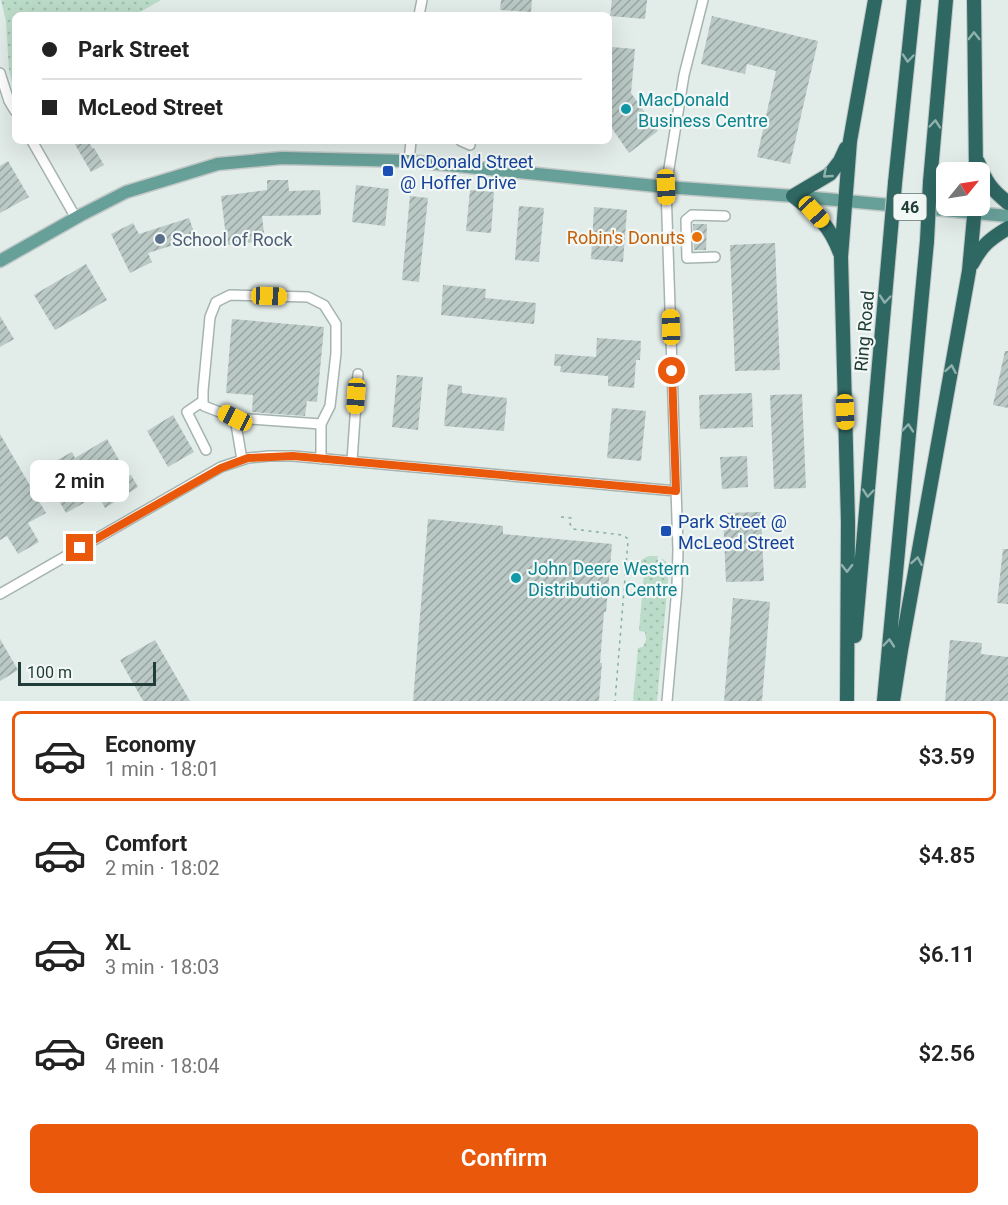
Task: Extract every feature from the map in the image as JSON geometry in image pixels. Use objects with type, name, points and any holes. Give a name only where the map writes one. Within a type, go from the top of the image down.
[{"type":"highway","points":[[848,701],[848,522],[841,257],[850,141],[875,0]]},
{"type":"highway","name":"Ring Road","points":[[848,701],[914,0]]},
{"type":"highway","points":[[884,701],[927,241],[946,0]]},
{"type":"highway","points":[[974,0],[976,162]]},
{"type":"highway","points":[[841,257],[833,236],[824,224],[814,212],[793,196],[830,174],[840,161],[850,141]]},
{"type":"highway","points":[[976,158],[985,181],[1008,203]]},
{"type":"highway","points":[[893,701],[969,271],[974,216]]},
{"type":"highway","points":[[969,271],[979,250],[1008,228]]},
{"type":"main road","points":[[0,261],[126,192],[218,164],[282,158],[409,161],[666,187],[845,201]]},
{"type":"main road","name":"46","points":[[845,201],[936,207]]},
{"type":"main road","name":"46","points":[[990,213],[1008,216]]},
{"type":"street","points":[[667,701],[677,588],[666,187],[684,75],[703,0]]},
{"type":"street","points":[[0,73],[12,106]]},
{"type":"street","points":[[34,144],[76,218]]},
{"type":"street","points":[[409,161],[411,144]]},
{"type":"street","points":[[715,257],[687,258],[686,220],[692,215],[725,216]]},
{"type":"street","points":[[321,424],[235,418],[204,406],[202,391],[210,317],[216,302],[230,295],[308,297],[324,305],[336,324],[336,353],[330,406],[321,424],[321,459]]},
{"type":"street","points":[[352,462],[358,374]]},
{"type":"street","points":[[203,401],[187,412],[206,450]]},
{"type":"street","points":[[235,418],[242,460]]},
{"type":"street","points":[[0,594],[221,468],[248,458],[293,456],[676,491]]},
{"type":"path","points":[[561,517],[571,518],[571,527],[577,530],[622,535],[628,542],[615,701]]},
{"type":"path","points":[[627,566],[632,567]]},
{"type":"green space","points":[[1,0],[161,0],[140,12],[12,12],[12,82],[9,70],[6,21]]},
{"type":"green space","points":[[649,556],[658,556],[659,561],[663,559],[669,565],[657,701],[633,701],[638,648],[643,647],[646,640],[645,632],[639,631],[644,573],[636,572],[636,569],[640,562]]},
{"type":"building","points":[[501,0],[532,0],[531,12],[500,10]]},
{"type":"building","points":[[612,0],[647,0],[645,19],[612,16]]},
{"type":"building","points":[[712,16],[818,41],[790,164],[757,157],[776,71],[747,64],[745,74],[701,64]]},
{"type":"building","name":"MacDonald Business Centre","points":[[612,47],[635,49],[631,93],[658,131],[629,153],[612,128]]},
{"type":"building","points":[[75,144],[90,144],[104,165],[91,172]]},
{"type":"building","points":[[8,161],[29,197],[0,213],[0,166]]},
{"type":"building","points":[[267,180],[288,180],[289,191],[320,190],[321,215],[262,216],[265,241],[227,245],[221,196],[267,190]]},
{"type":"building","points":[[356,185],[389,189],[385,226],[352,222]]},
{"type":"building","points":[[470,190],[494,192],[491,233],[466,231]]},
{"type":"building","points":[[410,196],[428,198],[419,282],[402,280]]},
{"type":"building","points":[[519,206],[544,208],[539,262],[515,260]]},
{"type":"building","points":[[594,207],[627,210],[623,262],[591,259]]},
{"type":"building","points":[[189,218],[196,238],[148,253],[152,262],[130,273],[111,234],[133,223],[139,234]]},
{"type":"building","name":"Robin's Donuts","points":[[693,224],[707,224],[706,250],[694,250]]},
{"type":"building","points":[[775,243],[780,370],[735,371],[730,245]]},
{"type":"building","points":[[86,264],[107,300],[55,330],[34,295]]},
{"type":"building","points":[[443,285],[486,289],[485,298],[536,303],[534,324],[441,315]]},
{"type":"building","points":[[0,316],[14,339],[0,347]]},
{"type":"building","points":[[232,319],[324,327],[317,402],[307,401],[305,416],[252,412],[253,395],[226,393]]},
{"type":"building","points":[[597,338],[641,341],[640,360],[636,360],[634,388],[608,386],[608,376],[560,372],[561,366],[554,366],[555,354],[596,357]]},
{"type":"building","points":[[1005,351],[1008,351],[1008,408],[993,405]]},
{"type":"building","points":[[397,375],[423,377],[418,430],[392,427]]},
{"type":"building","points":[[448,384],[462,386],[462,393],[507,398],[504,431],[444,426]]},
{"type":"building","points":[[752,393],[753,427],[700,429],[699,395]]},
{"type":"building","points":[[802,394],[806,488],[774,489],[770,395]]},
{"type":"building","points":[[612,408],[646,411],[641,461],[607,458]]},
{"type":"building","points":[[173,415],[194,452],[168,467],[147,431]]},
{"type":"building","points":[[0,434],[46,513],[28,523],[39,542],[18,554],[7,536],[0,540]]},
{"type":"building","points":[[107,439],[128,476],[131,475],[138,487],[105,508],[98,495],[66,513],[41,469],[72,452],[75,458]]},
{"type":"building","points":[[747,456],[748,487],[722,489],[720,457]]},
{"type":"building","points":[[761,512],[764,581],[726,582],[723,513]]},
{"type":"building","name":"John Deere Western Distribution Centre","points":[[428,519],[503,526],[503,534],[612,544],[606,612],[604,612],[599,701],[413,701]]},
{"type":"building","points":[[1003,549],[1008,549],[1008,604],[997,603]]},
{"type":"building","points":[[733,598],[770,602],[762,701],[724,701]]},
{"type":"building","points":[[0,639],[18,670],[0,681]]},
{"type":"building","points":[[155,640],[190,701],[143,701],[120,660]]},
{"type":"building","points":[[950,640],[982,643],[981,654],[1008,657],[1008,701],[945,701]]},
{"type":"place","name":"MacDonald Business Centre","points":[[626,109]]},
{"type":"place","name":"McDonald Street @ Hoffer Drive","points":[[388,171]]},
{"type":"place","name":"Robin's Donuts","points":[[697,237]]},
{"type":"place","name":"School of Rock","points":[[160,239]]},
{"type":"place","name":"Park Street @ McLeod Street","points":[[666,531]]},
{"type":"place","name":"John Deere Western Distribution Centre","points":[[516,578]]},
{"type":"route","points":[[80,548],[221,468],[248,458],[293,456],[676,491],[672,371]]}]
